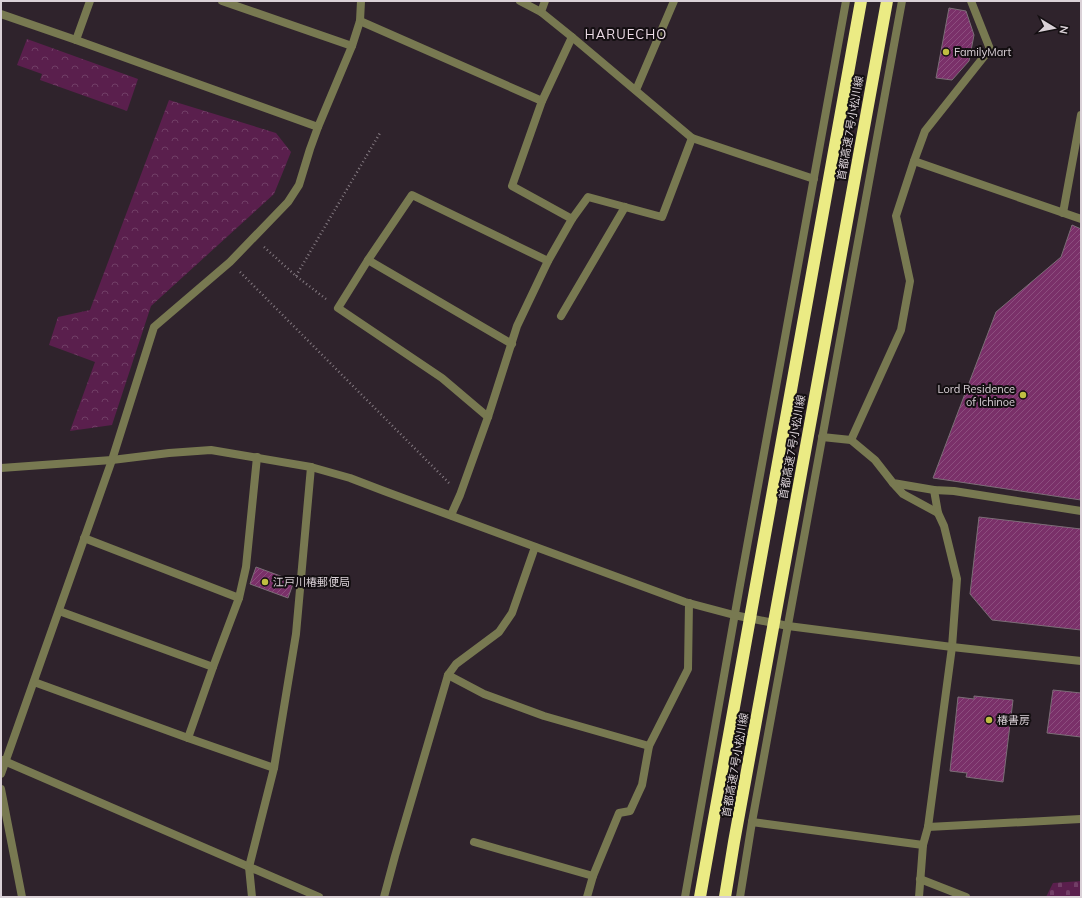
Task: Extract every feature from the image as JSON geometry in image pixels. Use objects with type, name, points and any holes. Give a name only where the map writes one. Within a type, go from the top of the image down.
[{"type":"highway","name":"首都高速7号小松川線","points":[[700,897],[861,1]]},
{"type":"highway","name":"首都高速7号小松川線","points":[[725,897],[735,834],[886,1]]},
{"type":"street","points":[[76,40],[90,1]]},
{"type":"street","points":[[222,1],[352,46]]},
{"type":"street","points":[[1,774],[4,760],[34,682],[112,460],[154,327],[230,262],[288,202],[299,185],[318,127],[352,46],[360,21],[361,1]]},
{"type":"street","points":[[520,1],[541,12],[692,138],[814,179]]},
{"type":"street","points":[[541,12],[545,1]]},
{"type":"street","points":[[636,90],[674,1]]},
{"type":"street","points":[[685,897],[734,615],[846,1]]},
{"type":"street","points":[[740,897],[752,822],[902,1]]},
{"type":"street","points":[[851,440],[901,330],[910,280],[896,216],[914,161],[925,131],[990,49],[970,1]]},
{"type":"street","points":[[1,14],[318,127]]},
{"type":"street","points":[[360,21],[542,101]]},
{"type":"street","points":[[572,37],[542,101],[512,186],[572,219]]},
{"type":"street","points":[[1063,213],[1081,115]]},
{"type":"street","points":[[451,515],[488,417],[512,344],[516,326],[548,261],[572,219],[588,198],[662,217],[692,138]]},
{"type":"street","points":[[914,161],[1081,219]]},
{"type":"street","points":[[488,417],[442,378],[338,308],[412,194],[548,261]]},
{"type":"street","points":[[561,316],[625,208]]},
{"type":"street","points":[[368,260],[512,344]]},
{"type":"street","points":[[822,437],[851,440],[875,460],[903,494],[938,513]]},
{"type":"street","points":[[1,468],[112,460],[169,453],[211,450],[311,467],[350,478],[689,604],[788,626],[1081,661]]},
{"type":"street","points":[[188,738],[239,598],[246,567],[257,458]]},
{"type":"street","points":[[252,897],[249,867],[274,768],[296,634],[311,467]]},
{"type":"street","points":[[893,483],[1081,511]]},
{"type":"street","points":[[919,897],[923,845],[928,827],[952,646],[957,579],[944,526],[938,513],[934,490]]},
{"type":"street","points":[[84,538],[239,598]]},
{"type":"street","points":[[384,897],[448,675],[456,664],[499,632],[512,613],[535,547]]},
{"type":"street","points":[[587,897],[593,876],[619,812],[630,810],[642,785],[649,746],[688,669],[689,604]]},
{"type":"street","points":[[59,611],[213,667]]},
{"type":"street","points":[[448,675],[484,694],[544,716],[649,746]]},
{"type":"street","points":[[34,682],[274,768]]},
{"type":"street","points":[[4,760],[319,897]]},
{"type":"street","points":[[1,789],[22,897]]},
{"type":"street","points":[[928,827],[1081,819]]},
{"type":"street","points":[[752,822],[923,845]]},
{"type":"street","points":[[474,842],[593,876]]},
{"type":"street","points":[[920,879],[966,897]]},
{"type":"path","points":[[296,276],[380,133]]},
{"type":"path","points":[[253,237],[296,276],[338,308]]},
{"type":"path","points":[[230,262],[460,494]]},
{"type":"green space","points":[[27,39],[138,79],[127,111],[40,80],[42,74],[17,65]]},
{"type":"green space","points":[[169,100],[276,133],[291,152],[274,194],[151,306],[112,425],[70,431],[95,362],[49,345],[58,317],[90,310]]},
{"type":"green space","points":[[1081,881],[1081,897],[1046,897],[1053,883]]},
{"type":"building","points":[[949,8],[966,11],[974,35],[969,61],[952,80],[936,78]]},
{"type":"building","name":"Lord Residence of Ichinoe","points":[[1072,225],[1081,229],[1081,500],[933,478],[996,312],[1061,257]]},
{"type":"building","points":[[979,517],[1081,529],[1081,630],[992,620],[970,594]]},
{"type":"building","points":[[256,567],[294,581],[288,598],[250,584]]},
{"type":"building","points":[[1053,690],[1081,693],[1081,737],[1047,733]]},
{"type":"building","points":[[974,696],[1013,700],[1003,782],[966,777],[967,773],[950,771],[958,697],[974,699]]},
{"type":"place","name":"FamilyMart","points":[[946,52]]},
{"type":"place","name":"Lord Residence of Ichinoe","points":[[1023,395]]},
{"type":"place","name":"江戸川椿郵便局","points":[[265,582]]},
{"type":"place","name":"椿書房","points":[[989,720]]},
{"type":"district","name":"HARUECHO","points":[[626,34]]}]
